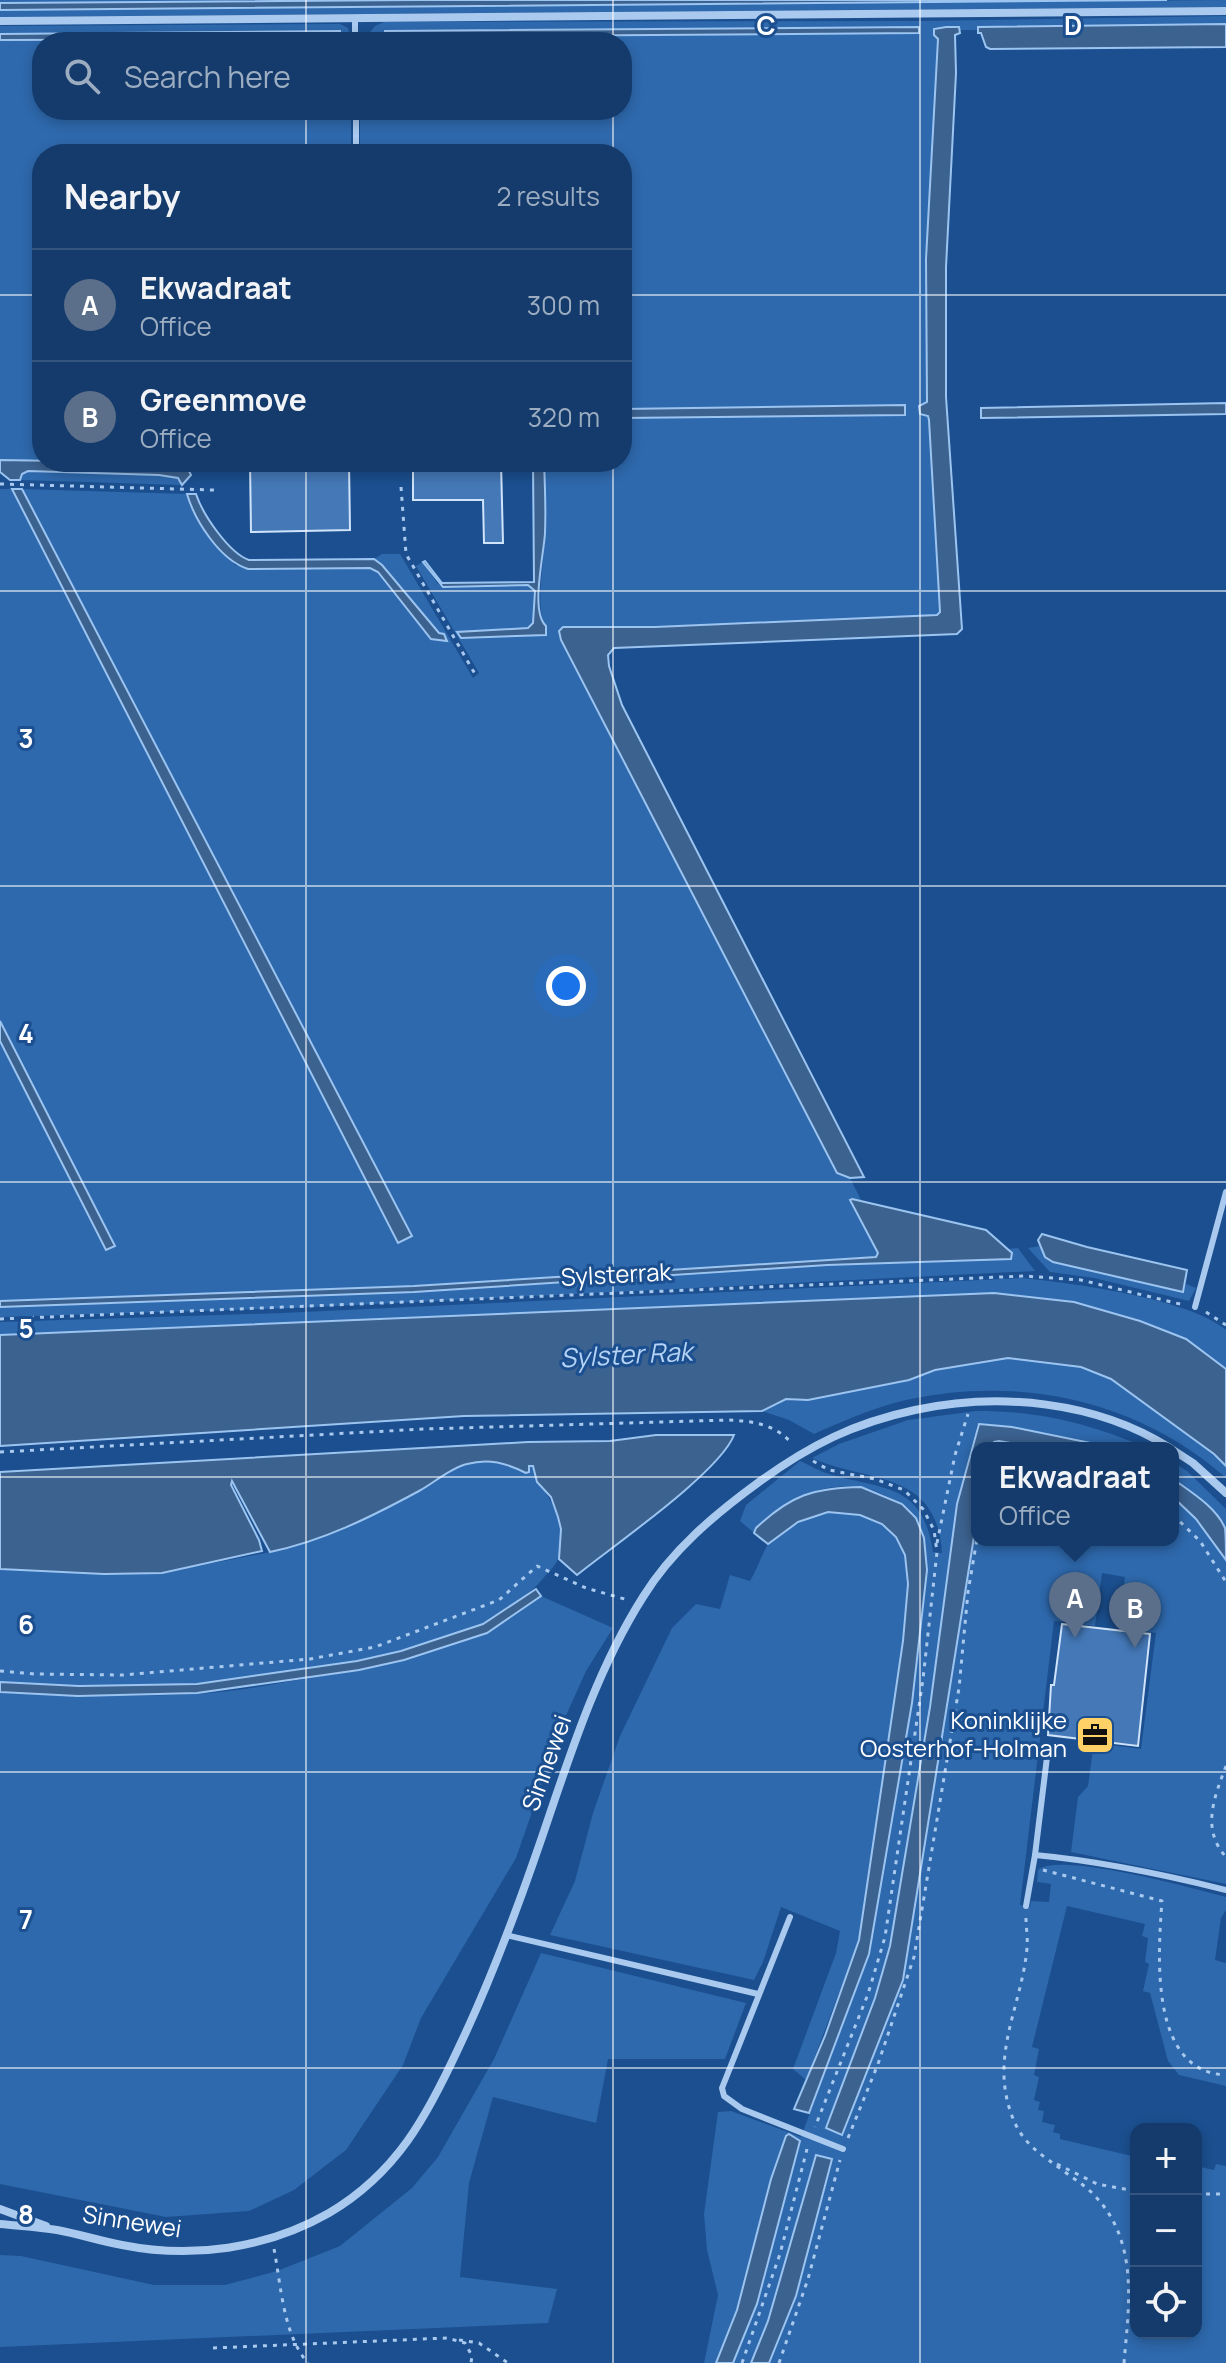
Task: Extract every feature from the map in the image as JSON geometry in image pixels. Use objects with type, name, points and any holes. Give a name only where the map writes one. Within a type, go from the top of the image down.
[{"type":"street","points":[[0,21],[1226,11]]},
{"type":"street","name":"Sinnewei","points":[[0,2209],[58,2230],[122,2245],[178,2251],[231,2248],[271,2237],[329,2213],[355,2196],[393,2162],[413,2136],[475,2013],[576,1738],[639,1603],[683,1544],[729,1504],[799,1453],[872,1421],[939,1404],[974,1401],[1014,1400],[1076,1411],[1101,1417],[1156,1442]]},
{"type":"street","name":"Sinnewei","points":[[1179,1454],[1226,1493]]},
{"type":"street","name":"Sinnewei","points":[[0,2224],[58,2230]]},
{"type":"lane","points":[[355,18],[355,32]]},
{"type":"lane","points":[[356,120],[356,144]]},
{"type":"lane","points":[[1195,1307],[1226,1192]]},
{"type":"lane","points":[[1026,1906],[1048,1749]]},
{"type":"lane","points":[[1035,1855],[1138,1869],[1226,1890]]},
{"type":"lane","points":[[790,1917],[722,2088],[724,2096],[742,2109],[843,2149]]},
{"type":"lane","points":[[506,1935],[758,1994]]},
{"type":"path","points":[[0,484],[214,490]]},
{"type":"path","points":[[401,487],[406,554],[475,674]]},
{"type":"path","name":"Sylsterrak","points":[[0,1319],[1024,1276],[1081,1280],[1195,1307],[1226,1325]]},
{"type":"path","points":[[742,2363],[780,2254],[811,2137],[868,1994],[885,1937],[923,1679],[937,1546],[955,1455],[974,1401]]},
{"type":"path","points":[[0,1452],[424,1429],[728,1420],[768,1426],[785,1436],[799,1453],[829,1470],[875,1479],[904,1490],[923,1509],[934,1530],[937,1546]]},
{"type":"path","points":[[1179,1521],[1200,1541],[1226,1582]]},
{"type":"path","points":[[779,2363],[808,2279],[843,2149],[878,2064],[914,1957],[959,1688],[976,1546]]},
{"type":"path","points":[[0,1671],[108,1675],[188,1671],[310,1659],[375,1647],[499,1600],[537,1566],[586,1588],[639,1603]]},
{"type":"path","points":[[1226,1766],[1210,1823],[1213,1838],[1226,1857]]},
{"type":"path","points":[[1032,1867],[1162,1901],[1159,1945],[1163,1997],[1174,2043],[1196,2068],[1226,2075]]},
{"type":"path","points":[[1026,1906],[1027,1946],[1009,2023],[1003,2079],[1010,2114],[1021,2137],[1094,2194],[1117,2224],[1128,2262],[1124,2363]]},
{"type":"path","points":[[1046,2158],[1097,2184],[1130,2190]]},
{"type":"path","points":[[1202,2194],[1226,2194]]},
{"type":"path","points":[[271,2237],[296,2345],[308,2363]]},
{"type":"path","points":[[447,2338],[465,2343],[472,2356],[471,2363]]},
{"type":"path","points":[[213,2348],[447,2338],[479,2343],[508,2363]]},
{"type":"shaded area","points":[[0,0],[417,0],[0,3]]},
{"type":"shaded area","points":[[1226,0],[1226,7],[0,17],[0,10]]},
{"type":"shaded area","points":[[1226,16],[1226,24],[979,27],[978,30],[959,30],[959,27],[934,35],[938,38],[926,259],[927,402],[920,405],[929,420],[941,607],[938,615],[655,627],[563,627],[561,640],[837,1173],[850,1178],[861,1200],[850,1200],[878,1253],[876,1257],[414,1286],[0,1301],[0,1041],[106,1250],[115,1245],[0,1021],[0,489],[12,489],[399,1243],[411,1235],[22,489],[187,494],[190,506],[235,565],[248,569],[370,568],[378,572],[431,639],[446,640],[444,634],[439,633],[374,559],[382,554],[400,554],[473,678],[479,673],[416,566],[423,562],[443,587],[528,585],[535,591],[533,623],[528,628],[458,632],[545,635],[540,594],[545,522],[544,472],[632,472],[632,418],[905,414],[905,406],[632,409],[632,144],[360,144],[360,120],[632,120],[632,35],[918,33],[918,27],[370,32],[384,22],[918,21]]},
{"type":"shaded area","points":[[340,24],[349,32],[0,34],[0,26]]},
{"type":"shaded area","points":[[0,40],[32,40],[32,120],[351,120],[351,144],[32,144],[32,461],[0,460]]},
{"type":"shaded area","points":[[28,471],[159,475],[179,478],[182,485],[20,480],[22,474]]},
{"type":"shaded area","points":[[1040,1246],[1045,1257],[1053,1262],[1183,1292],[1186,1284],[1196,1288],[1189,1301],[1094,1278],[1050,1272],[1028,1248]]},
{"type":"shaded area","points":[[1018,1248],[1035,1271],[293,1308],[0,1317],[0,1307],[414,1292],[827,1265],[1011,1259],[1012,1253],[1008,1249]]},
{"type":"shaded area","points":[[1021,1278],[1128,1294],[1185,1309],[1208,1319],[1226,1330],[1226,1369],[1186,1339],[1140,1321],[1074,1302],[994,1293],[0,1335],[0,1322],[282,1313]]},
{"type":"shaded area","points":[[1008,1358],[1081,1367],[1111,1379],[1214,1454],[1226,1466],[1226,1478],[1179,1442],[1155,1429],[1116,1412],[1076,1400],[1034,1393],[949,1393],[871,1410],[814,1434],[789,1420],[762,1411],[778,1404],[694,1389],[808,1400],[909,1380],[935,1370]]},
{"type":"shaded area","points":[[976,1411],[1022,1413],[1064,1420],[1132,1442],[1088,1442],[977,1426],[957,1504],[930,1707],[890,1946],[842,2134],[903,1980],[973,1546],[1179,1546],[1179,1503],[1196,1519],[1226,1560],[1226,1884],[1071,1852],[1078,1797],[1088,1786],[1094,1743],[1141,1749],[1156,1633],[1118,1628],[1125,1577],[1102,1573],[1095,1626],[1054,1621],[1020,1905],[1030,1907],[1031,1901],[1049,1902],[1051,1884],[1037,1882],[1038,1870],[1051,1865],[1128,1873],[1226,1897],[1215,1960],[1226,1963],[1226,2086],[1179,2075],[1168,2061],[1150,1993],[1143,1991],[1149,1964],[1145,1962],[1148,1938],[1142,1936],[1145,1924],[1067,1906],[1032,2047],[1039,2049],[1034,2075],[1039,2077],[1034,2100],[1040,2102],[1038,2110],[1044,2111],[1042,2122],[1055,2125],[1053,2132],[1060,2134],[1060,2139],[1130,2156],[1130,2339],[1202,2339],[1202,2167],[1214,2170],[1216,2164],[1226,2166],[1226,2363],[769,2363],[796,2296],[832,2160],[811,2171],[768,2321],[751,2363],[733,2363],[757,2304],[800,2141],[786,2136],[771,2179],[737,2310],[716,2363],[704,2363],[718,2295],[707,2250],[704,2214],[718,2112],[731,2111],[801,2137],[869,1954],[912,1703],[927,1570],[902,1504],[866,1488],[831,1487],[804,1495],[778,1509],[756,1527],[754,1533],[740,1521],[746,1505],[800,1461],[829,1474],[883,1487],[910,1501],[928,1529],[933,1552],[942,1553],[937,1526],[927,1506],[913,1493],[896,1483],[812,1458],[839,1444],[908,1420]]},
{"type":"shaded area","points":[[486,1461],[507,1464],[526,1473],[528,1466],[533,1466],[558,1516],[561,1544],[556,1563],[523,1598],[465,1631],[431,1643],[361,1660],[220,1682],[121,1686],[0,1682],[0,1569],[104,1574],[162,1573],[291,1548],[363,1520],[465,1464]]},
{"type":"shaded area","points":[[1179,1466],[1226,1509],[1226,1530],[1204,1502],[1179,1483]]},
{"type":"shaded area","points":[[829,1512],[860,1515],[882,1524],[896,1537],[905,1555],[908,1584],[903,1641],[859,1940],[806,2080],[793,2069],[836,1953],[840,1931],[781,1907],[754,1980],[550,1935],[575,1881],[593,1813],[620,1736],[672,1628],[696,1604],[720,1609],[730,1575],[750,1581],[772,1540],[795,1525]]},
{"type":"shaded area","points":[[541,1596],[613,1628],[586,1671],[564,1720],[516,1858],[421,2018],[403,2065],[346,2150],[294,2190],[249,2211],[166,2217],[0,2184],[0,1692],[194,1694],[239,1690],[345,1672],[404,1659],[462,1640],[516,1613]]},
{"type":"shaded area","points":[[541,1953],[746,2003],[725,2059],[608,2059],[596,2123],[493,2097],[469,2183],[460,2277],[557,2289],[548,2323],[0,2347],[0,2255],[21,2256],[154,2285],[225,2285],[277,2271],[340,2246],[412,2188],[438,2157],[494,2059]]},
{"type":"water","points":[[1167,0],[0,10],[0,3]]},
{"type":"water","points":[[1226,24],[1226,47],[990,49],[978,33],[978,27]]},
{"type":"water","points":[[919,27],[919,33],[632,35],[632,32],[385,31]]},
{"type":"water","points":[[959,27],[960,33],[955,35],[956,73],[946,267],[946,397],[962,629],[957,634],[614,648],[608,655],[622,705],[864,1177],[850,1178],[837,1173],[559,631],[563,627],[655,627],[937,615],[940,612],[929,420],[928,416],[920,414],[919,406],[927,402],[926,259],[938,39],[934,29]]},
{"type":"water","points":[[340,31],[340,32],[227,32]]},
{"type":"water","points":[[0,34],[32,34],[32,40],[0,40]]},
{"type":"water","points":[[1226,403],[1226,414],[981,418],[981,408]]},
{"type":"water","points":[[905,405],[905,415],[632,418],[632,409]]},
{"type":"water","points":[[0,460],[32,461],[32,471],[22,474],[20,480],[10,480],[0,472]]},
{"type":"water","points":[[61,472],[190,472],[191,475],[182,485],[178,478]]},
{"type":"water","points":[[533,472],[544,472],[545,533],[538,596],[546,635],[461,638],[457,632],[528,628],[533,623],[535,591],[528,585],[443,587],[423,562],[442,583],[534,582]]},
{"type":"water","points":[[12,489],[22,489],[412,1236],[398,1243]]},
{"type":"water","points":[[187,494],[196,494],[218,532],[233,550],[249,560],[374,559],[439,633],[444,634],[447,641],[431,639],[378,572],[370,568],[248,569],[238,564],[210,538]]},
{"type":"water","points":[[0,1021],[115,1246],[106,1250],[0,1041]]},
{"type":"water","points":[[852,1199],[986,1230],[1012,1253],[1011,1259],[827,1265],[414,1292],[0,1307],[0,1301],[414,1286],[876,1257],[878,1253]]},
{"type":"water","points":[[1042,1234],[1187,1270],[1183,1292],[1053,1262],[1045,1257],[1038,1240]]},
{"type":"water","name":"Sylster Rak","points":[[994,1293],[1074,1302],[1140,1321],[1186,1339],[1226,1369],[1226,1466],[1111,1379],[1081,1367],[1008,1358],[935,1370],[909,1380],[808,1400],[786,1399],[762,1411],[464,1416],[0,1446],[0,1335]]},
{"type":"water","points":[[979,1424],[1012,1427],[1086,1442],[999,1441],[974,1442]]},
{"type":"water","points":[[656,1435],[734,1435],[725,1450],[688,1488],[577,1575],[559,1559],[561,1529],[558,1517],[551,1497],[537,1482],[533,1466],[529,1466],[526,1473],[504,1464],[483,1461],[454,1469],[419,1491],[346,1527],[270,1552],[232,1481],[231,1485],[262,1551],[162,1573],[104,1574],[0,1569],[0,1472],[528,1442],[610,1441]]},
{"type":"water","points":[[971,1453],[973,1546],[903,1980],[842,2135],[826,2128],[875,1998],[890,1946],[930,1707],[957,1504]]},
{"type":"water","points":[[1179,1483],[1202,1500],[1221,1520],[1225,1528],[1226,1560],[1196,1519],[1179,1503]]},
{"type":"water","points":[[861,1487],[902,1504],[916,1518],[924,1538],[927,1570],[912,1703],[869,1954],[809,2113],[794,2109],[825,2036],[859,1940],[903,1641],[908,1584],[905,1555],[896,1537],[882,1524],[860,1515],[828,1512],[798,1522],[768,1544],[754,1533],[769,1517],[792,1501],[829,1489]]},
{"type":"water","points":[[536,1589],[541,1596],[487,1633],[404,1660],[359,1670],[197,1693],[78,1696],[0,1692],[0,1682],[79,1686],[197,1684],[357,1661],[401,1651],[483,1624]]},
{"type":"water","points":[[789,2134],[800,2141],[757,2304],[733,2363],[716,2363],[737,2310],[771,2179]]},
{"type":"water","points":[[816,2155],[832,2159],[796,2296],[769,2363],[751,2363],[768,2321]]},
{"type":"building","points":[[250,472],[349,472],[350,530],[251,532]]},
{"type":"building","points":[[413,472],[501,472],[503,543],[484,543],[483,500],[413,500]]},
{"type":"building","points":[[1062,1624],[1150,1634],[1138,1746],[1048,1735],[1051,1685],[1054,1685]]},
{"type":"place","name":"Ekwadraat","points":[[1075,1638]]},
{"type":"place","name":"Greenmove","points":[[1135,1648]]},
{"type":"place","name":"Koninklijke Oosterhof-Holman","points":[[1095,1735]]}]
